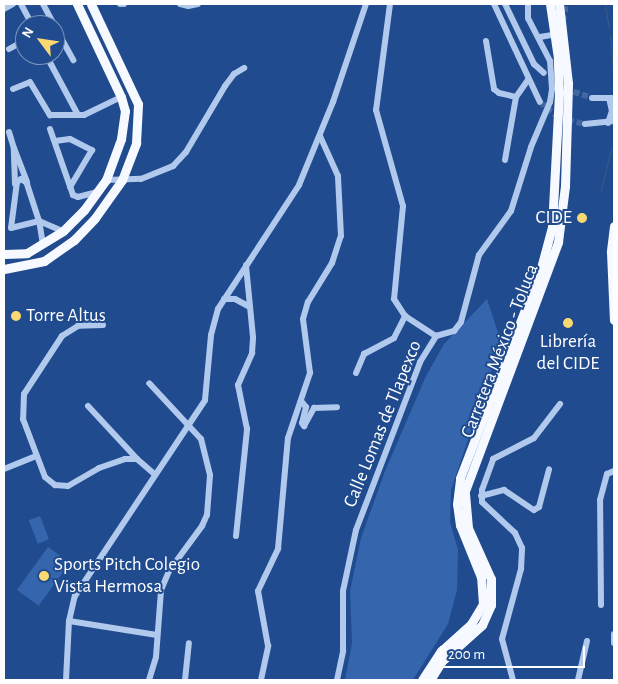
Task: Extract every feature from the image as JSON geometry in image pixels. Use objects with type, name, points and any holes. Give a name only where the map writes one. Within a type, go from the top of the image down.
[{"type":"main road","points":[[4,258],[12,260],[18,255],[44,245],[63,231],[106,180],[125,124],[121,97],[77,4]]},
{"type":"main road","points":[[4,269],[30,265],[56,255],[95,218],[122,180],[136,143],[138,104],[91,4]]},
{"type":"main road","name":"Carretera México - Toluca","points":[[422,680],[441,651],[471,624],[483,604],[481,577],[460,525],[457,504],[460,478],[541,268],[552,227],[559,94],[558,58],[550,4]]},
{"type":"main road","name":"Carretera México - Toluca","points":[[430,680],[442,661],[482,625],[491,605],[491,579],[468,528],[465,491],[558,242],[565,186],[568,92],[559,4]]},
{"type":"main road","points":[[614,226],[612,252],[614,320]]},
{"type":"main road","points":[[4,254],[18,255]]},
{"type":"street","points":[[4,9],[13,4]]},
{"type":"street","points":[[180,4],[188,6],[198,4]]},
{"type":"street","points":[[66,680],[69,621],[82,584],[188,425],[207,393],[211,335],[224,299],[299,185],[320,136],[366,4]]},
{"type":"street","points":[[390,4],[376,110],[403,206],[394,288],[397,307],[405,316],[436,336]]},
{"type":"street","points":[[494,4],[528,80],[540,102]]},
{"type":"street","points":[[505,4],[534,64],[544,73]]},
{"type":"street","name":"Calle Lomas de Tlapexco","points":[[337,680],[343,651],[342,591],[356,530],[420,362],[436,336],[454,331],[461,322],[479,255],[511,211],[550,102],[552,89],[550,61],[540,37],[528,18],[528,4]]},
{"type":"street","points":[[540,37],[551,35]]},
{"type":"street","points":[[486,41],[494,89],[499,93],[516,98]]},
{"type":"street","points":[[9,49],[15,46]]},
{"type":"street","points":[[65,46],[73,60]]},
{"type":"street","points":[[51,65],[78,115]]},
{"type":"street","points":[[106,180],[141,179],[174,166],[186,152],[225,86],[234,74],[244,68]]},
{"type":"street","points":[[505,160],[516,98],[528,80]]},
{"type":"street","points":[[13,89],[32,82],[50,115],[84,115],[121,97]]},
{"type":"street","points":[[584,124],[611,122],[612,98],[592,98]]},
{"type":"street","points":[[50,129],[73,195],[78,197],[98,191]]},
{"type":"street","points":[[9,132],[39,221],[44,245]]},
{"type":"street","points":[[261,680],[268,646],[258,592],[278,549],[286,449],[310,373],[303,319],[305,310],[338,250],[343,218],[338,176],[320,136]]},
{"type":"street","points":[[55,141],[70,139],[92,150],[70,187]]},
{"type":"street","points":[[14,148],[15,184],[10,226],[16,228],[39,221],[63,231]]},
{"type":"street","points":[[15,184],[22,179],[27,183]]},
{"type":"street","points":[[236,536],[246,428],[238,385],[252,353],[246,264]]},
{"type":"street","points":[[224,299],[235,299],[250,307]]},
{"type":"street","points":[[356,372],[364,354],[394,338],[405,316]]},
{"type":"street","points":[[103,325],[69,330],[56,344],[24,394],[23,419],[36,456],[48,482],[62,487],[116,461],[137,459]]},
{"type":"street","points":[[149,383],[201,439],[209,461],[206,515],[164,580],[156,657],[149,680]]},
{"type":"street","points":[[301,401],[306,407],[304,426],[314,408],[337,407]]},
{"type":"street","points":[[513,680],[502,639],[521,569],[522,548],[515,533],[486,506],[481,496],[489,466],[500,453],[534,438],[560,404]]},
{"type":"street","points":[[88,406],[137,459],[154,474]]},
{"type":"street","points":[[4,469],[36,456]]},
{"type":"street","points":[[481,496],[504,490],[534,510],[538,507],[549,470]]},
{"type":"street","points":[[601,606],[600,500],[607,474],[614,471]]},
{"type":"street","points":[[69,621],[157,635]]},
{"type":"street","points":[[614,634],[614,643]]},
{"type":"street","points":[[185,680],[189,642]]},
{"type":"street","points":[[578,680],[587,642]]},
{"type":"shaded area","points":[[487,299],[501,342],[451,490],[450,522],[458,550],[457,590],[448,624],[413,680],[345,680],[352,643],[350,591],[361,538],[385,471],[426,376],[444,344]]},
{"type":"shaded area","points":[[40,516],[49,539],[38,544],[29,520]]},
{"type":"shaded area","name":"Sports Pitch Colegio Vista Hermosa","points":[[48,547],[70,563],[39,606],[17,590]]},
{"type":"waterway","points":[[605,4],[609,29]]},
{"type":"waterway","points":[[610,35],[614,81]]},
{"type":"waterway","points":[[601,190],[611,149]]},
{"type":"tunnel","points":[[563,21],[566,4]]},
{"type":"tunnel","points":[[565,89],[592,98]]},
{"type":"tunnel","points":[[540,102],[559,118],[585,124]]},
{"type":"place","name":"CIDE","points":[[582,218]]},
{"type":"place","name":"Torre Altus","points":[[16,316]]},
{"type":"place","name":"Librería del CIDE","points":[[568,323]]},
{"type":"place","name":"Sports Pitch Colegio Vista Hermosa","points":[[44,576]]}]
